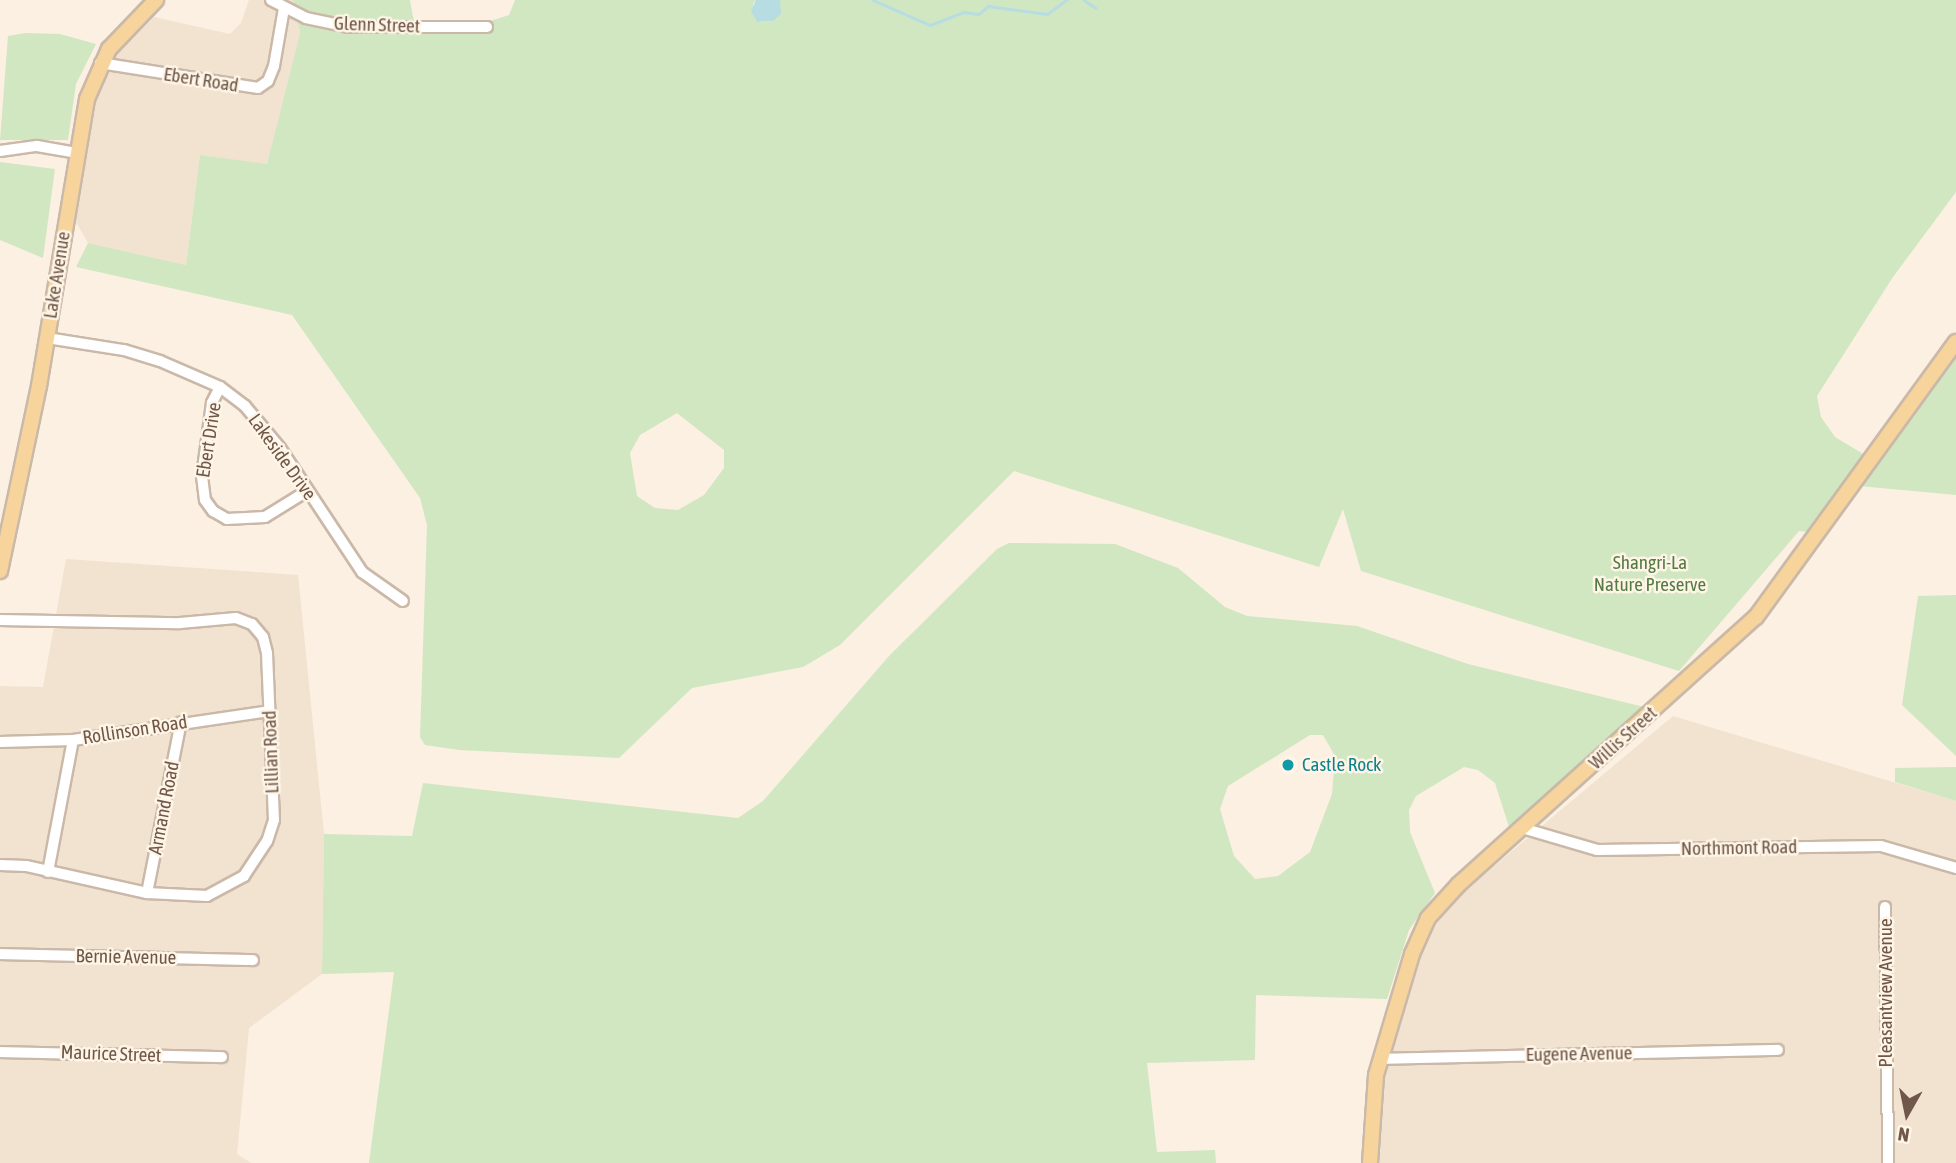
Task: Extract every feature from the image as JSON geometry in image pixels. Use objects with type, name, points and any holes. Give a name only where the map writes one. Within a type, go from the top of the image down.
[{"type":"main road","name":"Lake Avenue","points":[[0,571],[47,338],[86,99],[100,63],[156,0]]},
{"type":"main road","name":"Willis Street","points":[[1370,1163],[1380,1059],[1423,926],[1443,899],[1756,617],[1956,342]]},
{"type":"street","name":"Glenn Street","points":[[271,0],[306,18],[349,27],[487,27]]},
{"type":"street","name":"Ebert Road","points":[[100,63],[258,88],[271,75],[284,8]]},
{"type":"street","points":[[0,151],[37,146],[76,153]]},
{"type":"street","name":"Lakeside Drive","points":[[47,338],[124,350],[219,387],[263,425],[362,572],[403,601]]},
{"type":"street","name":"Ebert Drive","points":[[219,387],[212,403],[202,476],[205,500],[213,511],[227,519],[265,517],[307,491]]},
{"type":"street","name":"Lillian Road","points":[[0,620],[180,623],[236,618],[252,624],[263,637],[274,820],[259,856],[244,876],[207,896],[147,893],[48,872],[0,865]]},
{"type":"street","name":"Rollinson Road","points":[[0,742],[73,740],[269,711]]},
{"type":"street","name":"Armand Road","points":[[147,893],[181,722]]},
{"type":"street","points":[[48,872],[73,740]]},
{"type":"street","name":"Northmont Road","points":[[1522,828],[1597,850],[1867,845],[1897,849],[1956,868]]},
{"type":"street","name":"Pleasantview Avenue","points":[[1885,907],[1888,1163]]},
{"type":"street","name":"Bernie Avenue","points":[[0,954],[253,960]]},
{"type":"street","name":"Eugene Avenue","points":[[1380,1059],[1778,1050]]},
{"type":"street","name":"Maurice Street","points":[[0,1052],[222,1057]]},
{"type":"shaded area","points":[[249,0],[293,0],[300,33],[267,165],[200,155],[186,265],[88,243],[72,215],[92,91],[101,70],[154,17],[230,34],[241,23]]},
{"type":"shaded area","points":[[66,559],[298,575],[324,834],[322,974],[249,1028],[237,1154],[251,1163],[0,1163],[0,686],[43,687]]},
{"type":"shaded area","points":[[1673,716],[1956,801],[1956,1163],[1376,1163],[1382,1071],[1420,952],[1435,925],[1462,893]]},
{"type":"green space","name":"Shangri-La Nature Preserve","points":[[293,0],[410,0],[416,33],[453,33],[509,15],[515,0],[756,0],[753,4],[757,21],[761,22],[773,21],[780,0],[1956,0],[1956,192],[1893,277],[1817,396],[1821,417],[1835,437],[1865,455],[1816,533],[1799,531],[1679,671],[1361,571],[1343,509],[1319,567],[1014,471],[840,645],[803,667],[692,688],[619,758],[459,750],[425,745],[420,737],[427,525],[420,498],[292,315],[76,267],[88,243],[186,265],[200,155],[267,164],[300,33]],"holes":[[[677,413],[724,450],[724,468],[704,495],[678,510],[655,508],[637,496],[630,453],[640,435]]]},
{"type":"green space","points":[[25,33],[60,34],[96,44],[76,84],[68,140],[0,140],[8,36]]},
{"type":"green space","points":[[0,162],[55,169],[43,258],[0,240]]},
{"type":"green space","points":[[1956,351],[1956,495],[1859,486]]},
{"type":"green space","points":[[1009,543],[1115,544],[1178,568],[1225,607],[1247,616],[1357,626],[1468,664],[1644,707],[1510,830],[1495,783],[1478,770],[1464,767],[1416,796],[1409,810],[1410,832],[1435,893],[1409,930],[1387,999],[1256,995],[1255,1060],[1147,1063],[1157,1152],[1215,1150],[1216,1163],[369,1163],[394,972],[322,974],[324,834],[412,836],[423,783],[738,818],[763,801],[889,656],[997,549]],"holes":[[[1310,735],[1323,735],[1335,756],[1332,794],[1310,852],[1278,876],[1255,879],[1234,856],[1220,809],[1228,786]]]},
{"type":"green space","points":[[1956,595],[1956,756],[1902,705],[1918,596]]},
{"type":"green space","points":[[1956,767],[1956,801],[1895,782],[1895,768]]},
{"type":"water","points":[[756,0],[780,0],[781,14],[773,21],[757,22],[751,11]]},
{"type":"waterway","points":[[873,0],[930,25],[964,12],[979,14],[988,6],[1047,14],[1066,0]]},
{"type":"waterway","points":[[1084,0],[1096,8]]},
{"type":"place","name":"Castle Rock","points":[[1288,765]]}]
